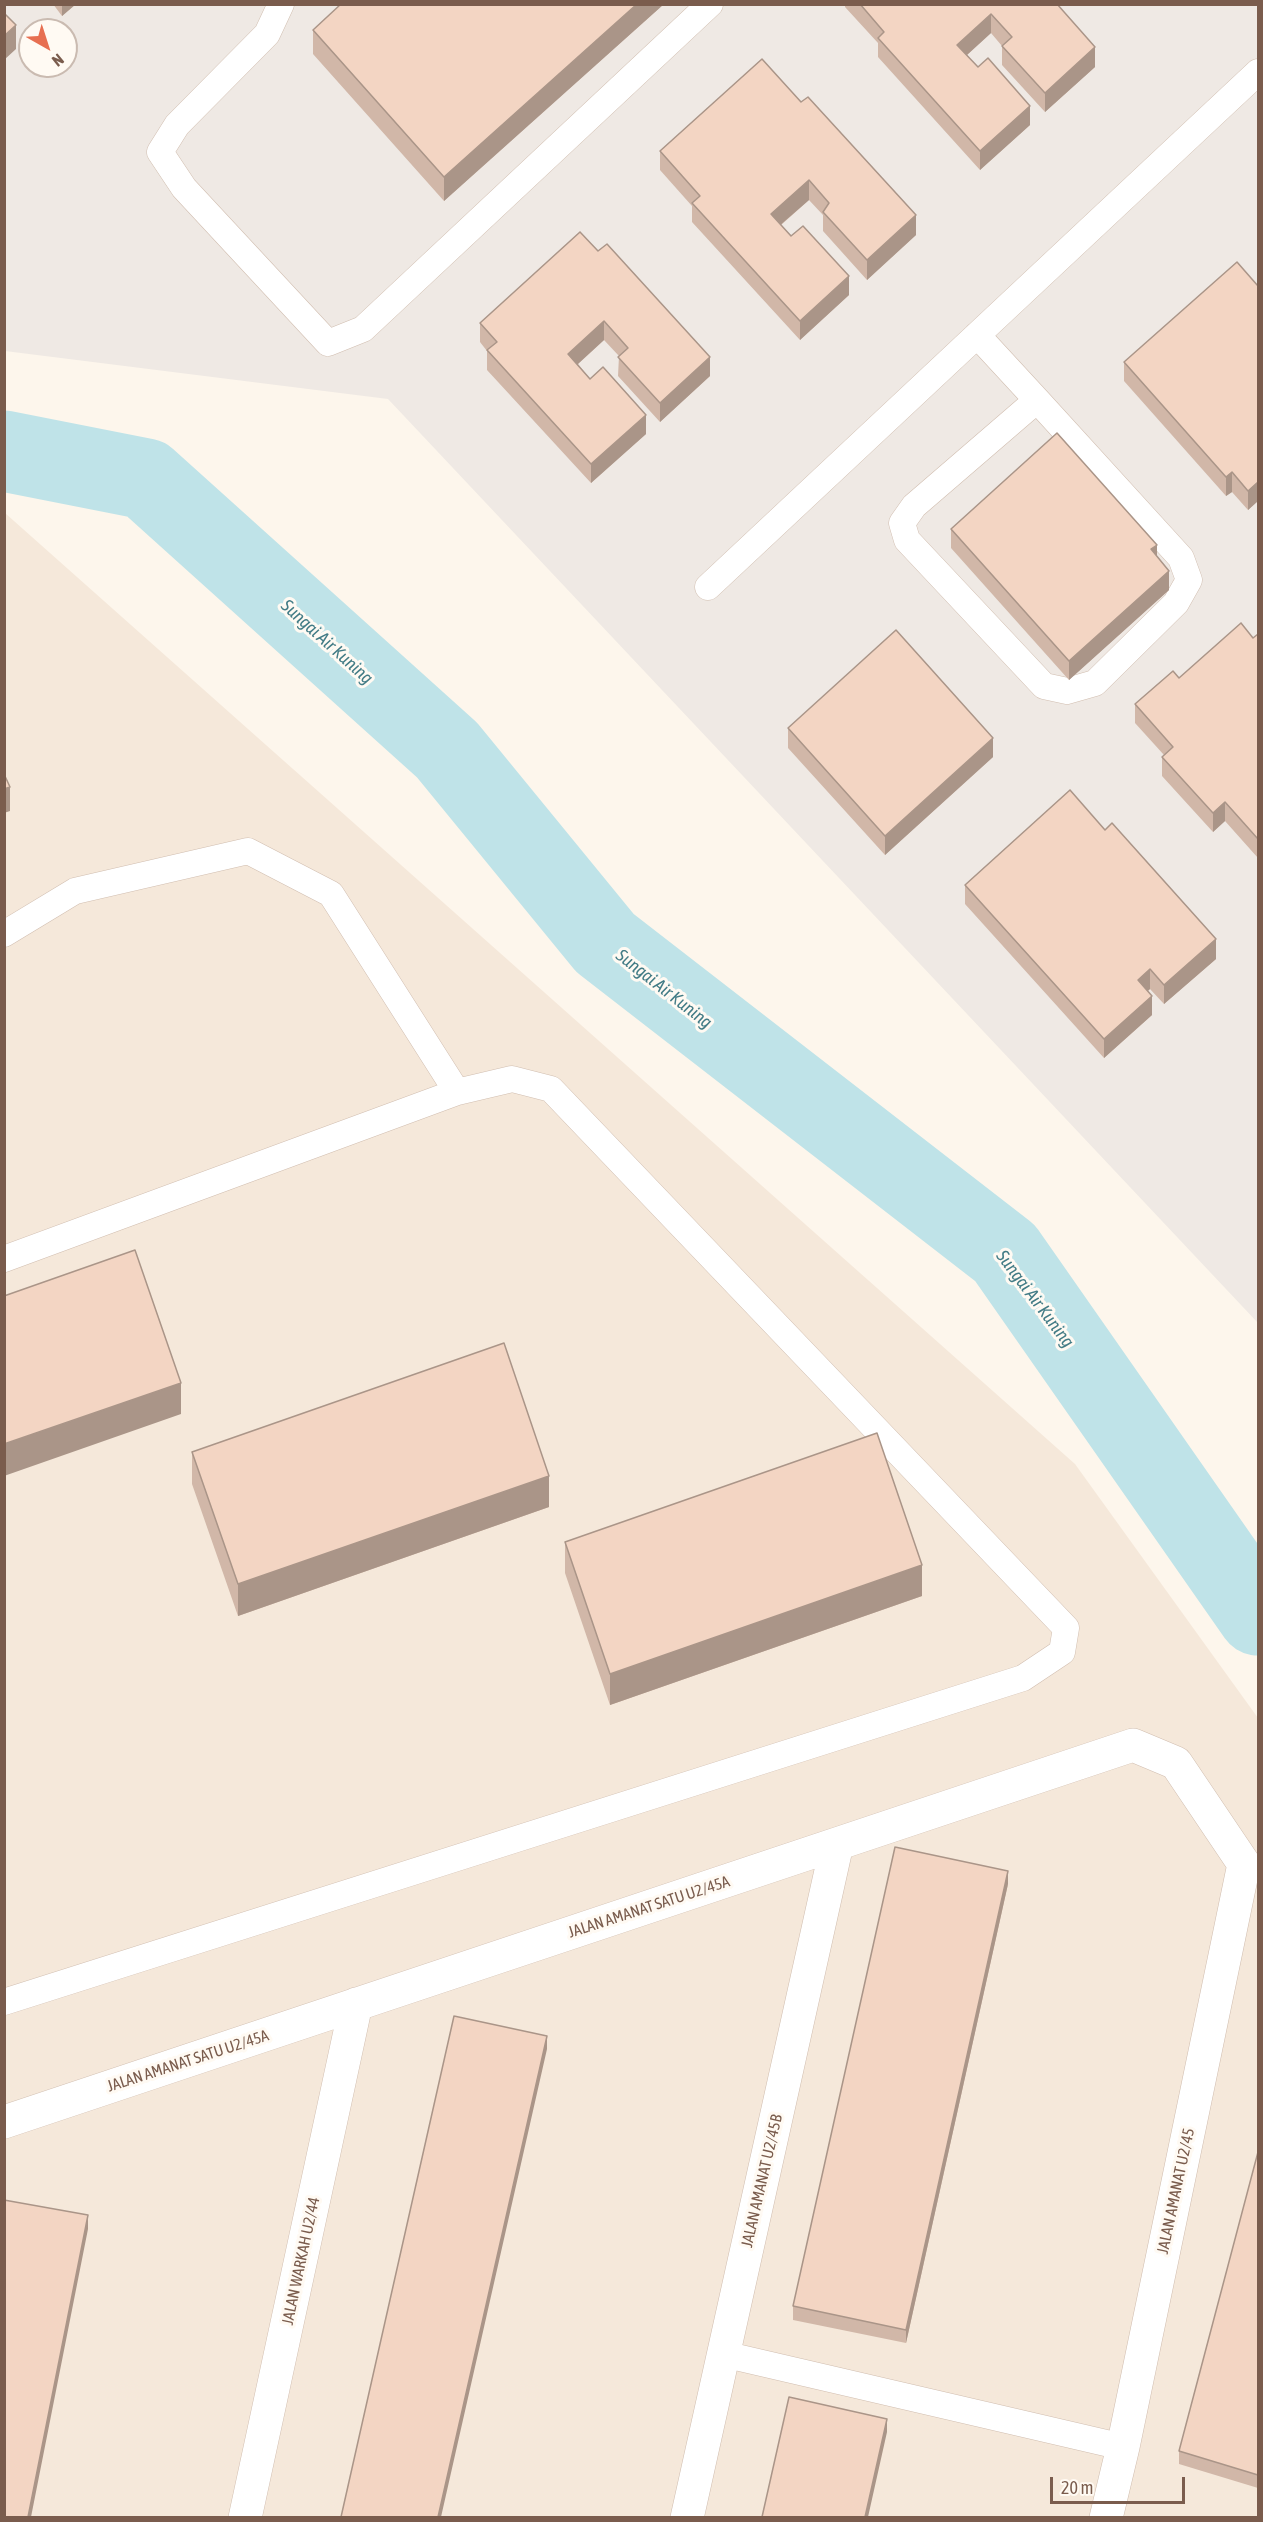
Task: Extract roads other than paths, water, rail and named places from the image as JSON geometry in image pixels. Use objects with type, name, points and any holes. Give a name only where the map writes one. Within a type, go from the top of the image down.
[{"type":"street","name":"JALAN AMANAT SATU U2/45A","points":[[4,2122],[1133,1745],[1176,1763],[1251,1865]]},
{"type":"street","name":"JALAN AMANAT U2/45B","points":[[687,2517],[837,1844]]},
{"type":"street","name":"JALAN AMANAT U2/45","points":[[1106,2517],[1251,1865]]},
{"type":"street","name":"JALAN WARKAH U2/44","points":[[245,2517],[356,2004]]},
{"type":"lane","points":[[281,4],[267,34],[177,125],[160,152],[184,188],[328,343],[363,329],[710,4]]},
{"type":"lane","points":[[708,587],[1258,72]]},
{"type":"lane","points":[[977,335],[1181,558],[1189,580],[1176,603],[1095,682],[1068,691],[1044,686],[907,540],[902,523],[914,506],[1036,400]]},
{"type":"lane","points":[[4,934],[75,891],[248,852],[331,894],[457,1092]]},
{"type":"lane","points":[[4,1259],[457,1092],[512,1079],[551,1089],[1066,1628],[1062,1652],[1023,1678],[4,2002]]},
{"type":"lane","points":[[723,2354],[1123,2447]]},
{"type":"waterway","name":"Sungai Air Kuning","points":[[4,451],[146,479],[447,750],[605,943],[1005,1253],[1258,1615]]}]
